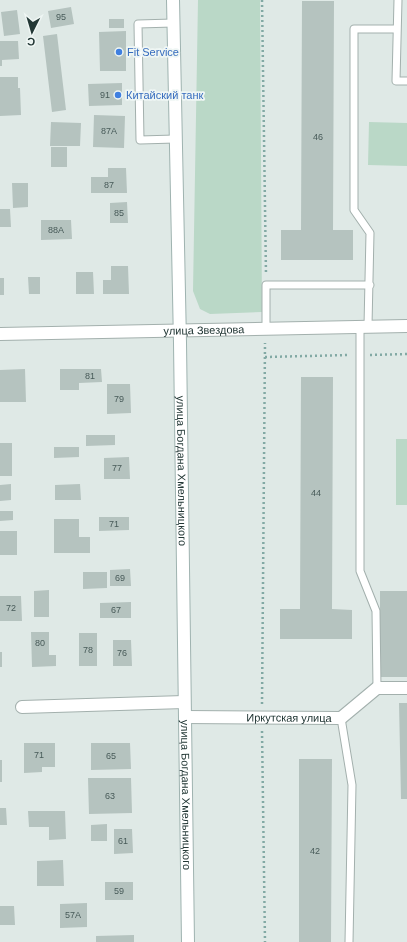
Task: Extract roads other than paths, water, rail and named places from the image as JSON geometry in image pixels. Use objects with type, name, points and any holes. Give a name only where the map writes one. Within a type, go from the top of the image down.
[{"type":"main road","name":"улица Богдана Хмельницкого","points":[[173,0],[188,942]]},
{"type":"main road","name":"улица Звездова","points":[[0,334],[407,326]]},
{"type":"main road","points":[[377,688],[407,688]]},
{"type":"main road","name":"Иркутская улица","points":[[184,717],[341,718],[377,688]]},
{"type":"main road","points":[[22,707],[184,702]]},
{"type":"lane","points":[[398,0],[396,81],[407,81]]},
{"type":"lane","points":[[173,23],[138,24],[138,32],[140,140],[175,139]]},
{"type":"lane","points":[[377,688],[376,611],[360,571],[360,355],[370,285],[370,233],[354,210],[354,29],[397,29]]},
{"type":"lane","points":[[266,328],[266,285],[370,285]]},
{"type":"lane","points":[[341,718],[352,785],[349,942]]},
{"type":"place","name":"Fit Service","points":[[119,52]]},
{"type":"place","name":"Китайский танк","points":[[118,95]]}]
